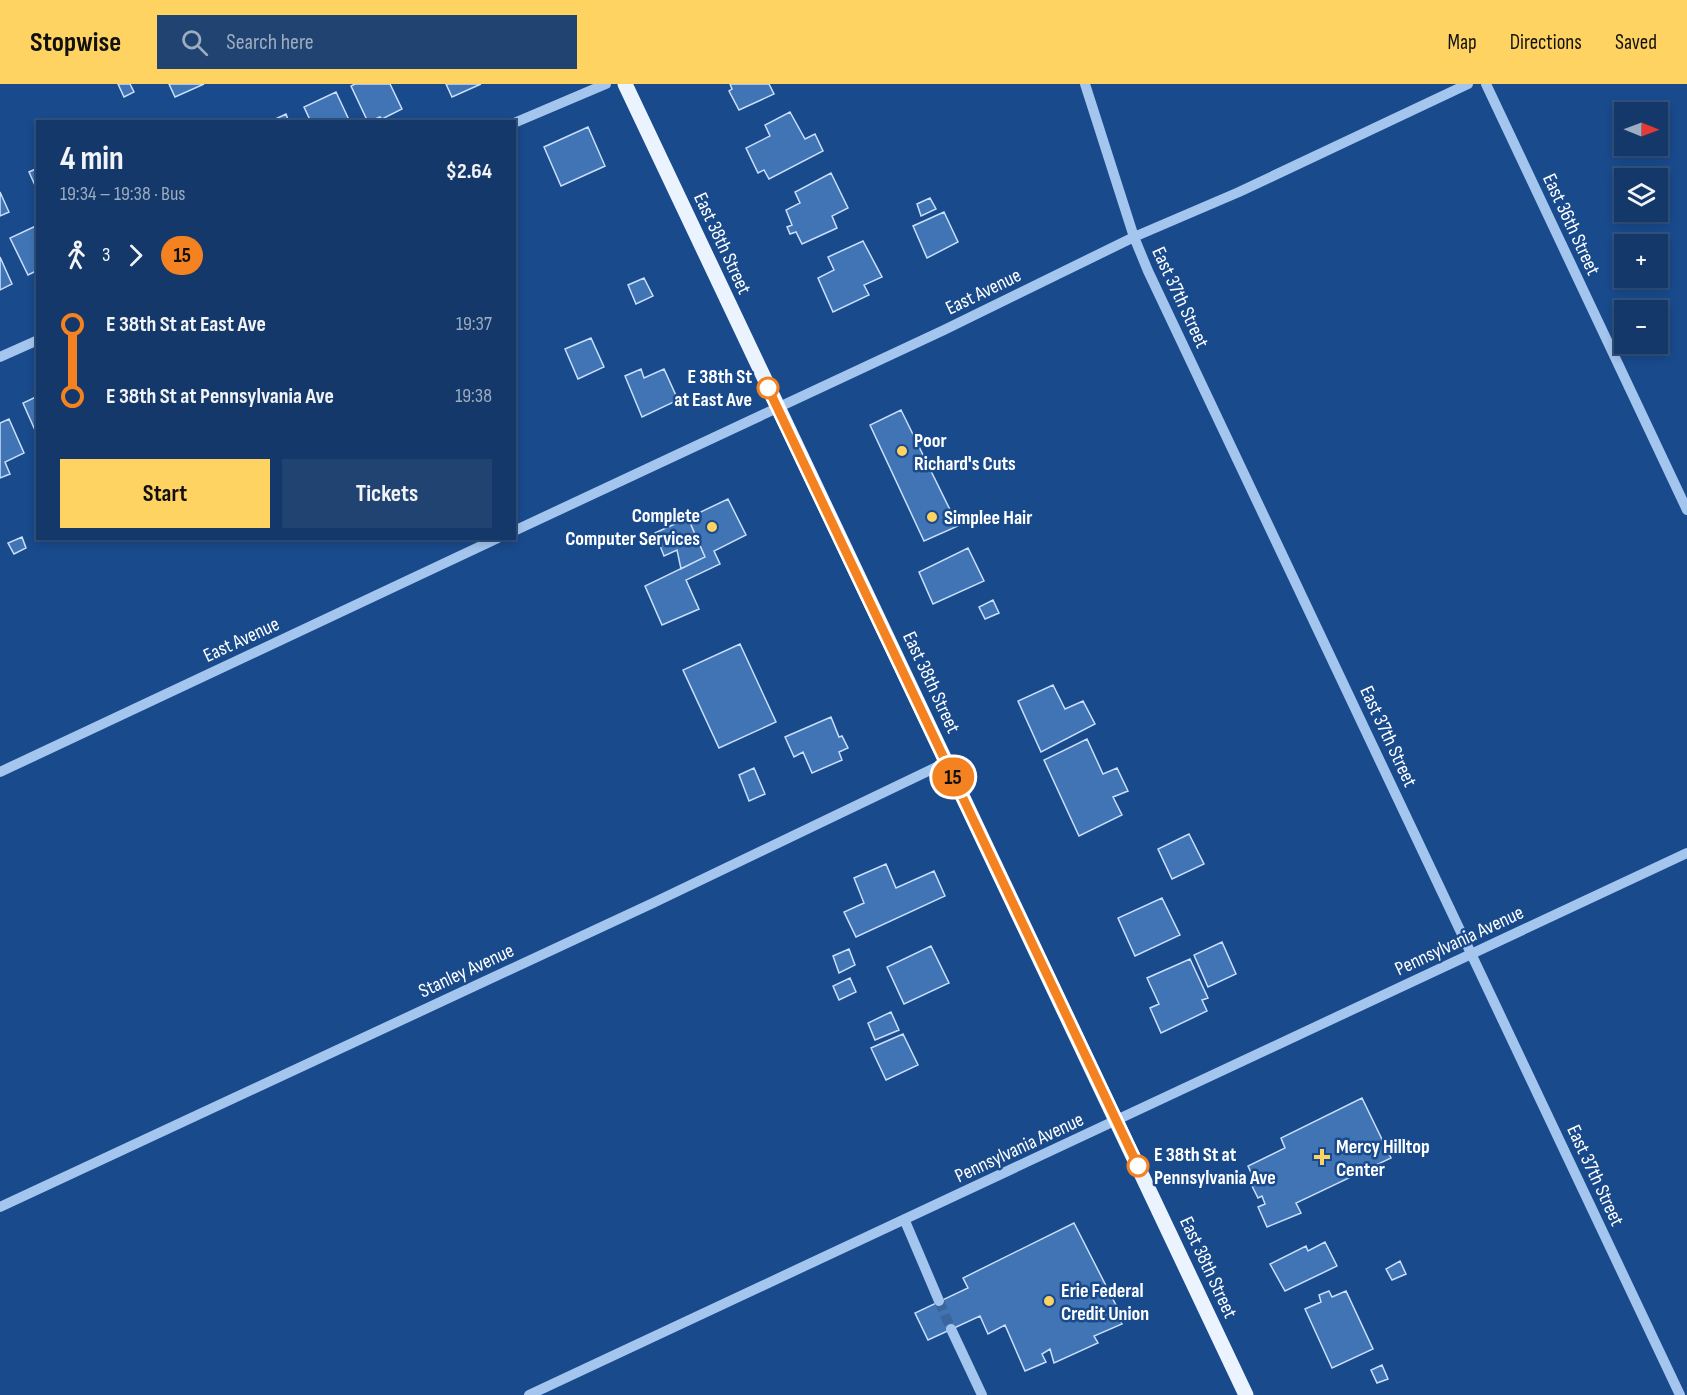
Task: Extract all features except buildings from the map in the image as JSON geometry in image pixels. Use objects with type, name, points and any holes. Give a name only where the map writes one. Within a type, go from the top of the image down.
[{"type":"main road","name":"East 38th Street","points":[[625,84],[1246,1395]]},
{"type":"street","points":[[516,122],[606,84]]},
{"type":"street","name":"East 37th Street","points":[[1084,84],[1134,237],[1680,1395]]},
{"type":"street","name":"East Avenue","points":[[516,530],[778,408],[1134,237],[1239,192],[1468,84]]},
{"type":"street","name":"East 36th Street","points":[[1486,84],[1687,510]]},
{"type":"street","points":[[0,357],[36,341]]},
{"type":"street","name":"East Avenue","points":[[0,772],[494,540]]},
{"type":"street","name":"Stanley Avenue","points":[[0,1207],[653,903],[947,762]]},
{"type":"street","name":"Pennsylvania Avenue","points":[[529,1395],[1117,1122],[1343,1012],[1473,955],[1687,853]]},
{"type":"street","points":[[905,1221],[939,1301]]},
{"type":"street","points":[[951,1329],[982,1395]]},
{"type":"tunnel","points":[[939,1301],[951,1329]]},
{"type":"bus line","name":"15","points":[[768,388],[1138,1166]]},
{"type":"place","name":"E 38th St at East Ave","points":[[768,388]]},
{"type":"place","name":"Poor Richard's Cuts","points":[[902,451]]},
{"type":"place","name":"Simplee Hair","points":[[932,517]]},
{"type":"place","name":"Complete Computer Services","points":[[712,527]]},
{"type":"place","name":"Mercy Hilltop Center","points":[[1322,1157]]},
{"type":"place","name":"E 38th St at Pennsylvania Ave","points":[[1138,1166]]},
{"type":"place","name":"Erie Federal Credit Union","points":[[1049,1301]]}]
